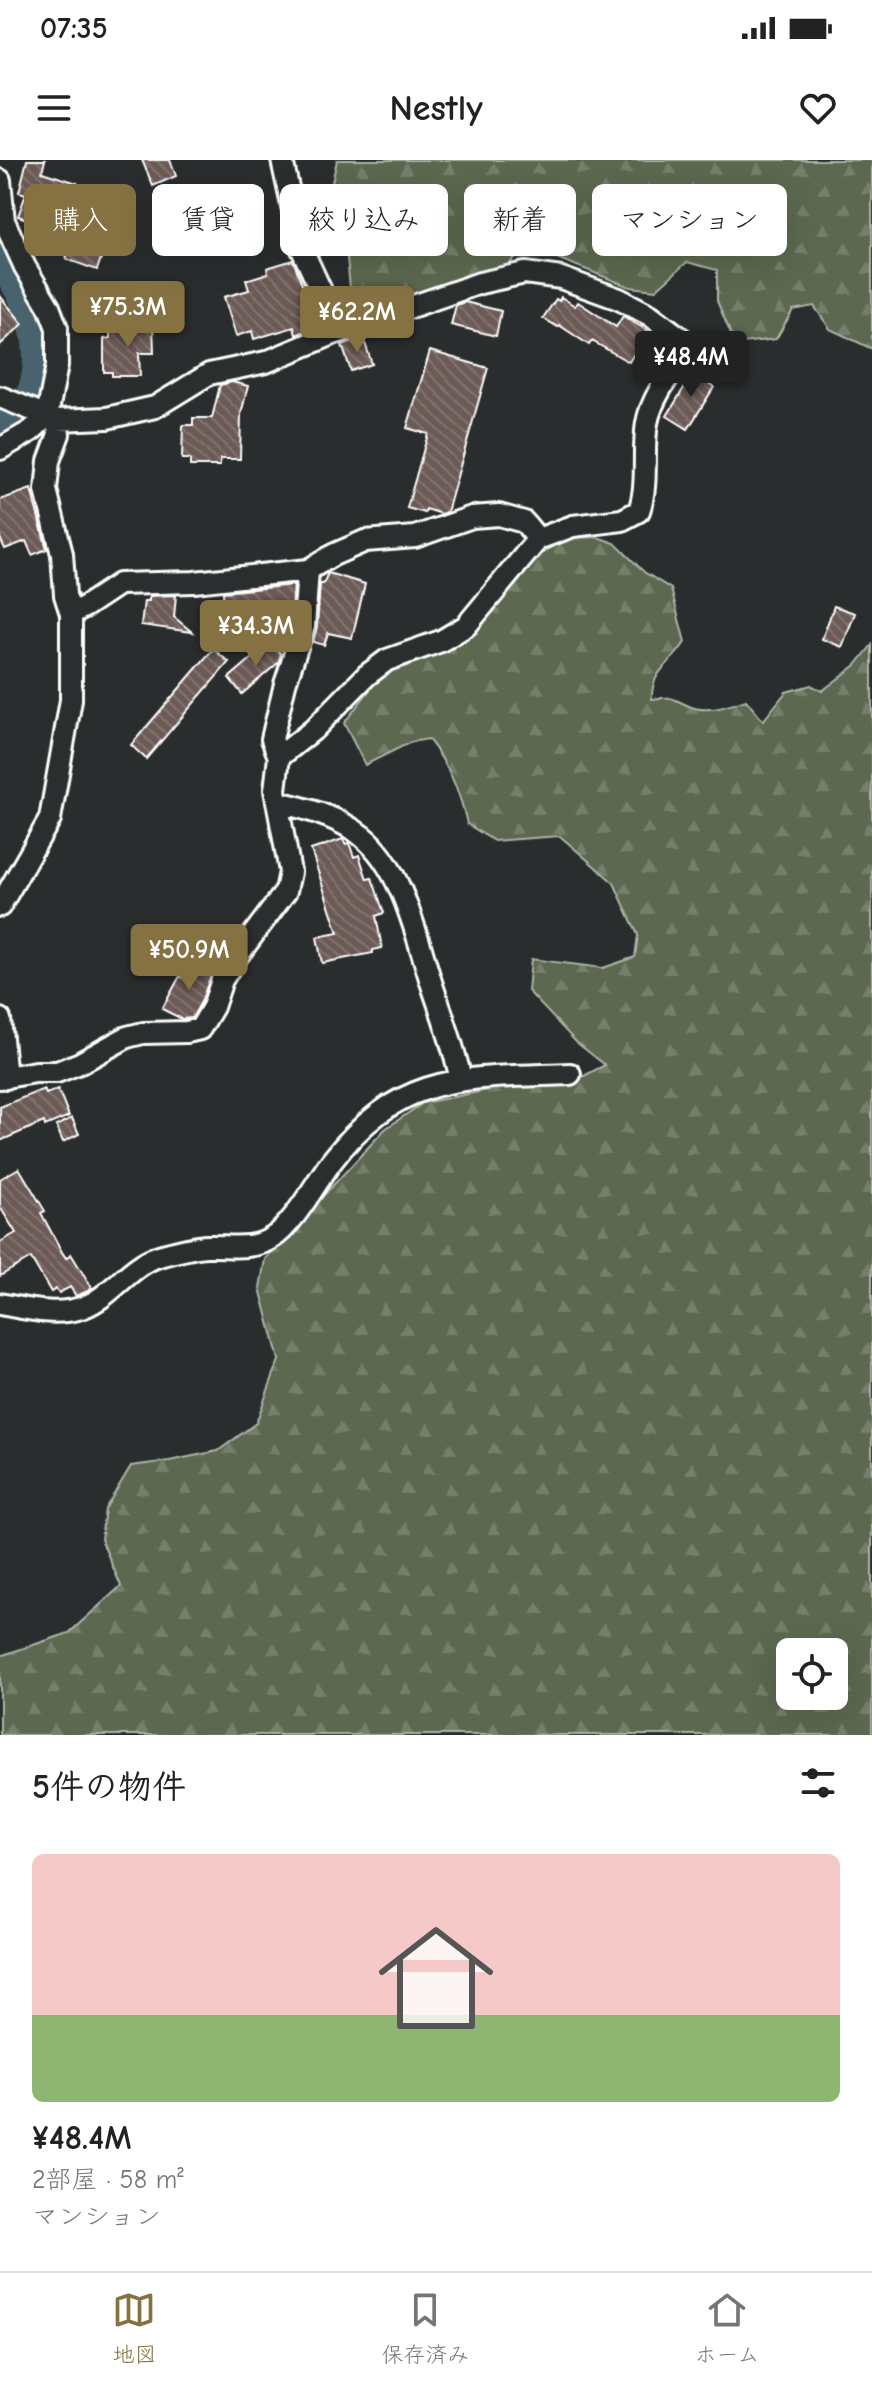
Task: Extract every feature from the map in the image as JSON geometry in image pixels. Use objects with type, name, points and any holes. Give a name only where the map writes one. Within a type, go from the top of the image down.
[{"type":"street","points":[[282,160],[301,247],[322,293],[333,334]]},
{"type":"street","points":[[0,180],[4,221],[57,328],[57,365],[31,410],[31,431],[0,449]]},
{"type":"street","points":[[31,410],[107,418],[155,407],[209,374],[266,362],[333,334],[480,283],[525,273],[561,278],[619,299],[650,315],[690,345],[660,391],[647,420],[644,497],[639,511],[622,520],[573,526],[538,539],[466,626],[441,641],[387,660],[367,675],[313,730],[279,757]]},
{"type":"street","points":[[0,906],[50,819],[71,700],[71,614],[65,595],[62,554],[46,490],[46,475],[59,434],[31,410]]},
{"type":"street","points":[[71,614],[119,584],[194,582],[308,570],[365,541],[415,537],[472,517],[499,515],[524,522],[538,539]]},
{"type":"street","points":[[0,1019],[3,1078],[57,1072],[127,1037],[143,1033],[200,1029],[235,959],[286,891],[290,872],[275,790],[279,757],[272,739],[285,684],[304,626],[308,570]]},
{"type":"street","points":[[277,802],[307,809],[337,822],[362,836],[384,860],[400,890],[415,930],[461,1080]]},
{"type":"street","points":[[0,1304],[40,1312],[85,1307],[154,1258],[204,1246],[250,1247],[269,1240],[286,1228],[336,1157],[373,1117],[417,1090],[461,1080],[570,1074]]},
{"type":"green space","points":[[337,160],[872,160],[872,349],[830,329],[814,306],[793,310],[776,339],[735,344],[717,301],[717,270],[687,262],[656,290],[630,287],[557,258],[514,258],[499,280],[371,323],[352,308],[346,256],[448,256],[448,184],[332,184]]},
{"type":"green space","points":[[597,537],[615,543],[644,572],[671,589],[685,642],[659,674],[652,699],[672,698],[703,709],[746,700],[763,721],[786,692],[811,685],[822,691],[856,665],[872,645],[872,1735],[0,1735],[0,1656],[69,1633],[121,1586],[101,1539],[105,1509],[131,1466],[218,1451],[256,1423],[279,1360],[260,1288],[265,1259],[385,1129],[423,1103],[519,1084],[549,1085],[580,1078],[605,1065],[576,1042],[528,991],[531,959],[603,968],[635,957],[638,935],[614,883],[560,836],[494,841],[467,824],[453,779],[428,739],[411,742],[365,765],[344,723],[380,677],[468,635],[545,551],[570,538]]},
{"type":"building","points":[[27,160],[45,160],[42,172],[77,183],[24,184],[24,193],[19,192]]},
{"type":"building","points":[[142,160],[170,160],[176,176],[152,184]]},
{"type":"building","points":[[24,200],[24,218],[18,216]]},
{"type":"building","points":[[67,256],[102,256],[97,270],[66,259]]},
{"type":"building","points":[[293,260],[309,296],[315,327],[296,335],[294,327],[254,339],[252,331],[236,336],[224,297],[249,290],[246,280],[268,273],[267,268]]},
{"type":"building","points":[[0,296],[23,324],[0,345]]},
{"type":"building","points":[[561,297],[575,306],[578,302],[616,327],[623,316],[648,331],[629,362],[592,341],[589,345],[543,318],[556,299],[559,301]]},
{"type":"building","points":[[465,302],[501,311],[496,336],[451,325],[456,305]]},
{"type":"building","points":[[132,324],[153,324],[154,353],[139,353],[140,376],[112,376],[112,372],[104,372],[104,339],[110,338],[110,329],[132,329]]},
{"type":"building","points":[[363,337],[372,364],[351,371],[342,345]]},
{"type":"building","points":[[430,351],[488,368],[447,512],[442,514],[407,508],[428,434],[407,428]]},
{"type":"building","points":[[696,368],[711,377],[708,383],[714,387],[688,429],[667,416]]},
{"type":"building","points":[[232,382],[248,386],[241,414],[240,459],[220,459],[220,466],[190,466],[190,459],[182,459],[183,425],[193,425],[193,418],[212,418],[220,385]]},
{"type":"building","points":[[31,489],[47,549],[32,555],[26,541],[5,549],[0,538],[0,500]]},
{"type":"building","points":[[328,573],[365,584],[352,638],[328,633],[324,645],[313,642],[320,584],[323,584]]},
{"type":"building","points":[[294,585],[291,620],[224,620],[223,592]]},
{"type":"building","points":[[176,595],[174,617],[192,632],[141,625],[144,601],[149,601],[149,596]]},
{"type":"building","points":[[834,606],[855,613],[842,647],[822,639]]},
{"type":"building","points":[[271,642],[281,654],[278,663],[242,694],[229,678]]},
{"type":"building","points":[[213,649],[229,662],[146,759],[131,745]]},
{"type":"building","points":[[343,839],[345,844],[349,843],[354,857],[359,855],[367,879],[372,878],[384,913],[376,916],[382,948],[373,950],[373,953],[322,963],[317,937],[338,933],[311,850]]},
{"type":"building","points":[[195,960],[213,970],[192,1018],[182,1019],[162,1009],[180,976],[185,979]]},
{"type":"building","points":[[44,1089],[46,1094],[58,1089],[69,1116],[45,1126],[44,1122],[0,1141],[0,1107]]},
{"type":"building","points":[[72,1118],[79,1134],[63,1142],[56,1126]]},
{"type":"building","points":[[19,1168],[45,1211],[41,1213],[62,1252],[66,1258],[71,1254],[92,1288],[88,1291],[76,1296],[70,1287],[59,1293],[56,1289],[51,1292],[31,1258],[0,1276],[0,1242],[16,1233],[0,1207],[0,1179]]},
{"type":"waterway","points":[[0,250],[29,298],[41,336],[43,355],[42,374],[29,408],[17,422],[0,434]]}]
